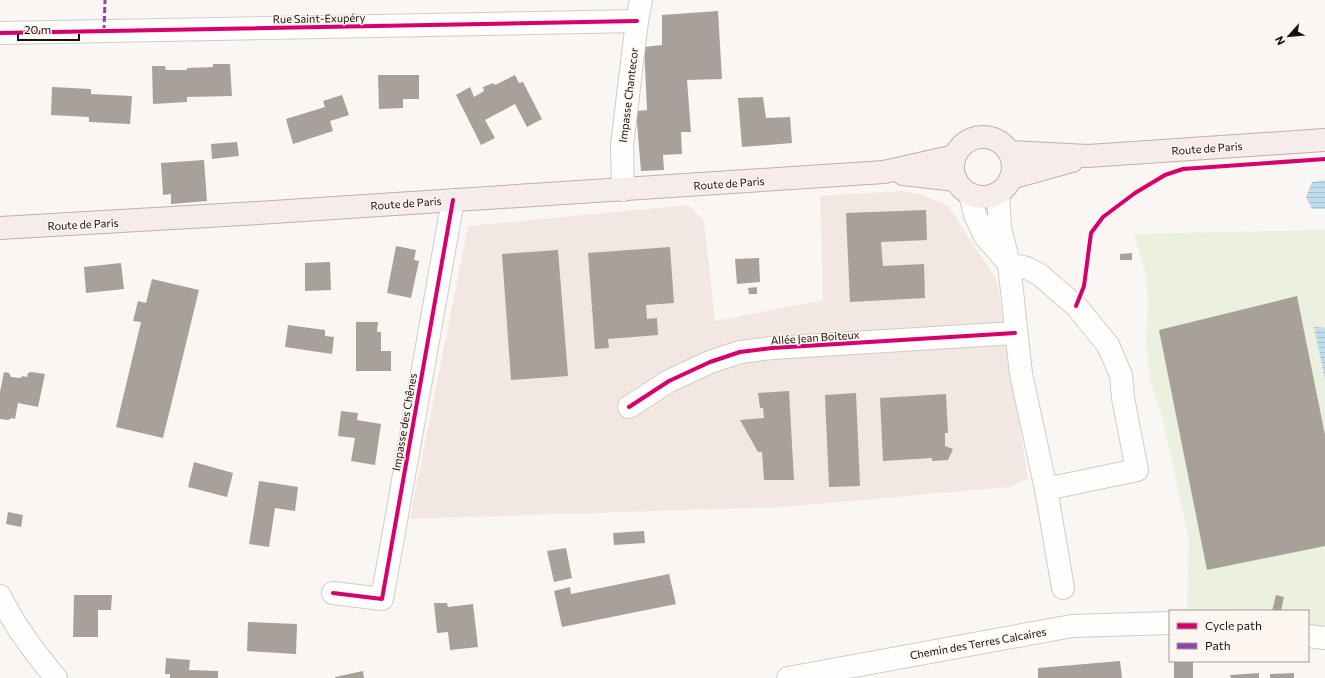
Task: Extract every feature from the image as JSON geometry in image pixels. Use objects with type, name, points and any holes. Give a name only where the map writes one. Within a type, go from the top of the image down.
[{"type":"main road","points":[[976,137],[996,139],[1004,144],[1010,152],[1013,162],[1013,170],[1005,186],[989,197],[979,197],[963,187],[954,172],[955,156],[960,148],[967,141],[976,137]]},
{"type":"main road","name":"Route de Paris","points":[[1010,152],[1088,156],[1325,140]]},
{"type":"main road","name":"Route de Paris","points":[[0,228],[258,214],[884,172],[955,156]]},
{"type":"main road","name":"Route de Paris","points":[[1005,186],[1088,156]]},
{"type":"main road","name":"Route de Paris","points":[[884,172],[963,187]]},
{"type":"street","name":"Impasse Chantecor","points":[[623,190],[622,144],[637,21],[641,0]]},
{"type":"street","name":"Rue Saint-Exupéry","points":[[0,33],[637,21]]},
{"type":"street","points":[[1005,186],[1000,228],[1009,264],[1015,333],[1029,417],[1046,490],[1063,588]]},
{"type":"street","points":[[963,187],[985,236],[1009,264],[1027,268],[1040,274],[1076,306],[1108,345],[1121,375],[1123,398],[1136,470],[1046,490]]},
{"type":"street","name":"Impasse des Chênes","points":[[333,593],[382,599],[453,200]]},
{"type":"street","name":"Allée Jean Boiteux","points":[[629,407],[669,381],[710,362],[740,352],[772,348],[1015,333]]},
{"type":"street","points":[[0,596],[12,620],[56,678]]},
{"type":"street","name":"Chemin des Terres Calcaires","points":[[788,678],[1072,626],[1169,623]]},
{"type":"street","points":[[1309,636],[1325,638]]},
{"type":"shaded area","points":[[901,191],[922,195],[948,206],[997,280],[1028,479],[1009,487],[783,507],[410,519],[468,226],[688,205],[704,221],[715,321],[823,300],[820,196]]},
{"type":"green space","points":[[1325,230],[1325,629],[1309,626],[1309,610],[1187,610],[1189,540],[1162,416],[1150,380],[1146,340],[1148,303],[1146,275],[1134,234]]},
{"type":"water","points":[[1325,180],[1325,209],[1312,209],[1306,197],[1312,182]]},
{"type":"water","points":[[1314,327],[1325,328],[1325,379]]},
{"type":"building","points":[[718,11],[722,79],[687,80],[691,132],[681,132],[682,154],[663,155],[664,170],[641,171],[636,111],[647,110],[644,47],[662,45],[662,15]]},
{"type":"building","points":[[213,64],[230,64],[232,96],[187,97],[187,102],[153,104],[152,66],[165,66],[166,70],[187,70],[187,68],[213,67]]},
{"type":"building","points":[[378,75],[419,75],[419,99],[403,99],[403,108],[379,109]]},
{"type":"building","points":[[515,75],[519,83],[523,82],[542,119],[527,127],[515,104],[485,120],[495,138],[481,145],[456,95],[470,87],[474,97],[484,91],[483,87],[493,83],[495,85]]},
{"type":"building","points":[[52,87],[91,89],[91,94],[132,96],[130,124],[89,122],[89,117],[51,115]]},
{"type":"building","points":[[342,95],[349,115],[330,121],[333,131],[293,144],[286,119],[325,107],[323,101]]},
{"type":"building","points":[[763,97],[766,118],[790,117],[792,143],[742,147],[738,98]]},
{"type":"building","points":[[237,142],[239,156],[212,159],[211,144]]},
{"type":"building","points":[[204,160],[207,201],[171,204],[171,194],[163,195],[161,163]]},
{"type":"building","points":[[926,210],[927,240],[881,242],[883,266],[924,264],[925,298],[850,302],[846,213]]},
{"type":"building","points":[[396,246],[416,250],[414,260],[419,261],[411,298],[387,293]]},
{"type":"building","points":[[670,247],[674,303],[646,305],[647,319],[657,318],[658,335],[608,339],[609,348],[595,349],[588,253]]},
{"type":"building","points":[[558,250],[568,376],[511,380],[502,254]]},
{"type":"building","points":[[1132,253],[1132,260],[1120,260],[1120,254]]},
{"type":"building","points":[[759,258],[760,282],[737,284],[735,259]]},
{"type":"building","points":[[330,262],[331,290],[305,291],[305,263]]},
{"type":"building","points":[[121,263],[124,289],[86,293],[84,267]]},
{"type":"building","points":[[152,279],[199,290],[163,438],[116,427],[141,322],[133,321],[138,301],[146,303]]},
{"type":"building","points":[[757,287],[757,294],[749,294],[748,288]]},
{"type":"building","points":[[1297,296],[1325,435],[1325,546],[1207,570],[1159,330]]},
{"type":"building","points":[[356,322],[378,322],[377,332],[381,332],[381,351],[391,351],[391,371],[356,371]]},
{"type":"building","points":[[288,325],[325,330],[325,336],[334,337],[332,354],[285,347]]},
{"type":"building","points":[[4,372],[9,373],[11,377],[20,378],[23,376],[27,377],[28,373],[31,372],[45,374],[38,407],[18,403],[15,419],[0,419],[0,392]]},
{"type":"building","points":[[789,391],[794,480],[764,480],[762,452],[758,452],[740,420],[764,418],[763,408],[760,408],[758,393]]},
{"type":"building","points":[[856,393],[860,486],[829,487],[825,395]]},
{"type":"building","points":[[946,394],[948,433],[945,433],[945,446],[953,449],[948,460],[932,461],[932,458],[883,461],[880,398]]},
{"type":"building","points":[[341,411],[358,413],[357,420],[381,424],[375,465],[351,461],[355,438],[338,436]]},
{"type":"building","points":[[194,462],[233,473],[227,497],[188,487]]},
{"type":"building","points":[[259,481],[298,487],[295,511],[275,508],[269,547],[249,544]]},
{"type":"building","points":[[8,512],[23,515],[21,527],[6,524]]},
{"type":"building","points":[[644,531],[645,543],[614,545],[613,533]]},
{"type":"building","points":[[566,548],[572,578],[554,582],[547,551]]},
{"type":"building","points":[[669,574],[676,604],[562,627],[554,591],[570,587],[571,594]]},
{"type":"building","points":[[74,595],[112,595],[111,610],[98,610],[98,637],[73,637]]},
{"type":"building","points":[[1276,595],[1284,597],[1281,610],[1272,610]]},
{"type":"building","points":[[434,603],[447,603],[448,607],[473,604],[478,647],[450,650],[448,632],[437,633]]},
{"type":"building","points":[[248,622],[297,624],[296,654],[247,651]]},
{"type":"building","points":[[166,658],[190,660],[189,670],[218,671],[218,678],[170,678],[170,674],[165,674]]},
{"type":"building","points":[[1120,661],[1122,678],[1038,678],[1038,668]]},
{"type":"building","points":[[1174,662],[1193,662],[1193,678],[1174,678]]},
{"type":"building","points":[[363,671],[364,678],[335,678],[335,677]]},
{"type":"building","points":[[1259,673],[1259,678],[1231,678],[1230,675]]},
{"type":"building","points":[[1294,673],[1294,678],[1270,678],[1270,674]]},
{"type":"marked path","points":[[104,31],[105,0]]},
{"type":"cycle path","points":[[0,33],[637,21]]},
{"type":"cycle path","points":[[1076,306],[1084,286],[1091,233],[1103,217],[1135,193],[1165,175],[1183,169],[1325,159]]},
{"type":"cycle path","points":[[333,593],[382,599],[453,200]]},
{"type":"cycle path","points":[[629,407],[669,381],[710,362],[740,352],[772,348],[1015,333]]}]
